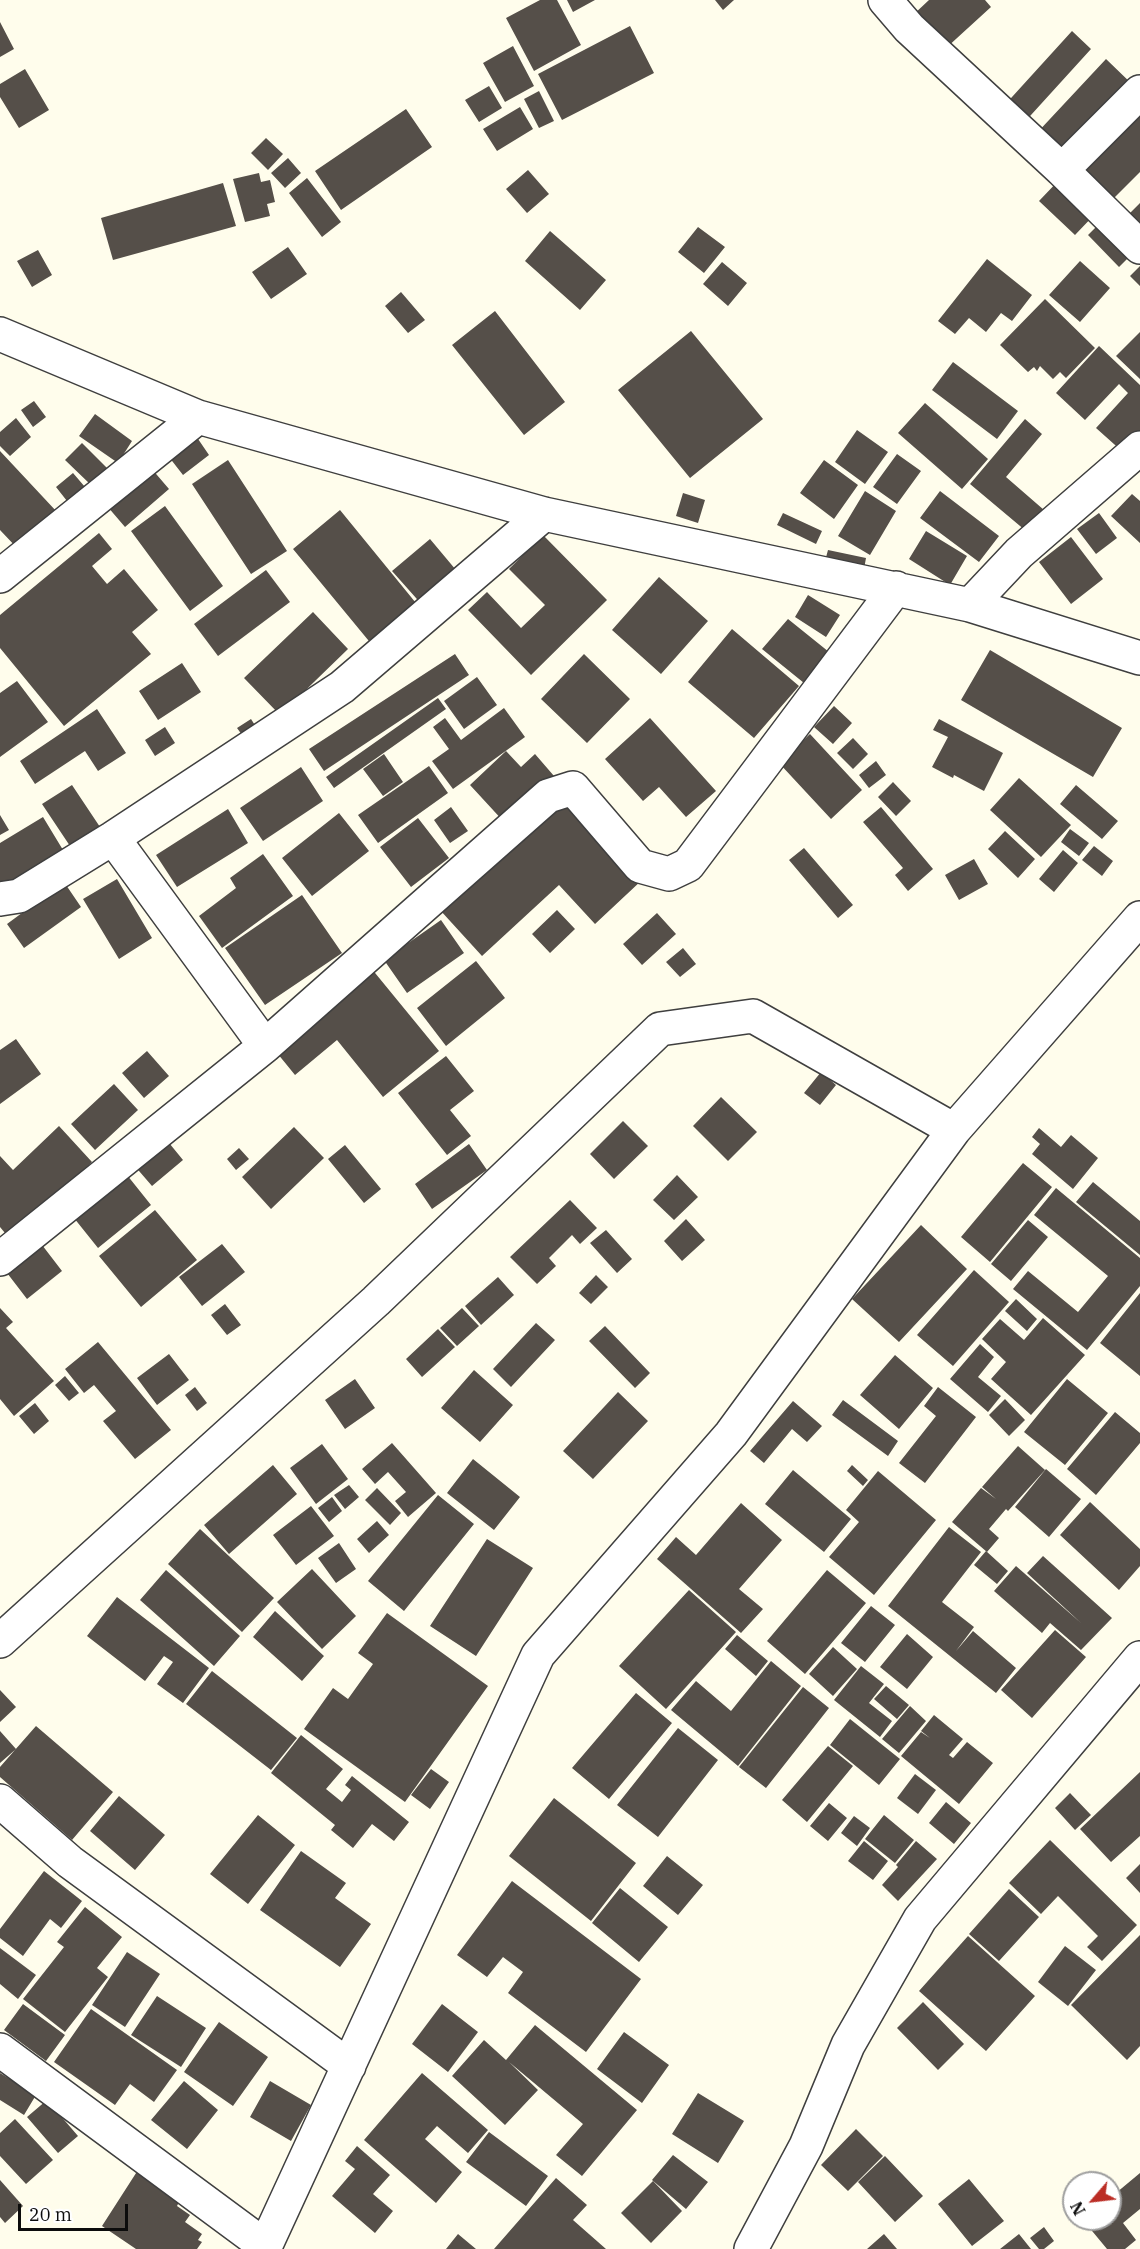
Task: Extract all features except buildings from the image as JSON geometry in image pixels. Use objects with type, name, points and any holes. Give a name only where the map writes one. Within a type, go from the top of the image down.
[{"type":"street","points":[[885,0],[909,27],[1062,170],[1140,247]]},
{"type":"street","points":[[1062,170],[1140,92]]},
{"type":"street","points":[[0,334],[198,417],[544,514],[970,605],[1140,658]]},
{"type":"street","points":[[0,576],[198,417]]},
{"type":"street","points":[[970,605],[1019,553],[1140,448]]},
{"type":"street","points":[[0,899],[19,896],[113,838],[342,687],[544,514]]},
{"type":"street","points":[[0,1259],[265,1046],[548,796],[573,788],[640,866],[669,874],[688,865],[896,588]]},
{"type":"street","points":[[113,838],[265,1046]]},
{"type":"street","points":[[0,2050],[265,2247],[538,1655],[731,1434],[954,1130],[1140,918]]},
{"type":"street","points":[[0,1641],[376,1301],[660,1029],[753,1016],[954,1130]]},
{"type":"street","points":[[751,2249],[806,2146],[848,2045],[920,1919],[1140,1658]]},
{"type":"street","points":[[0,1802],[70,1862],[349,2066]]}]
